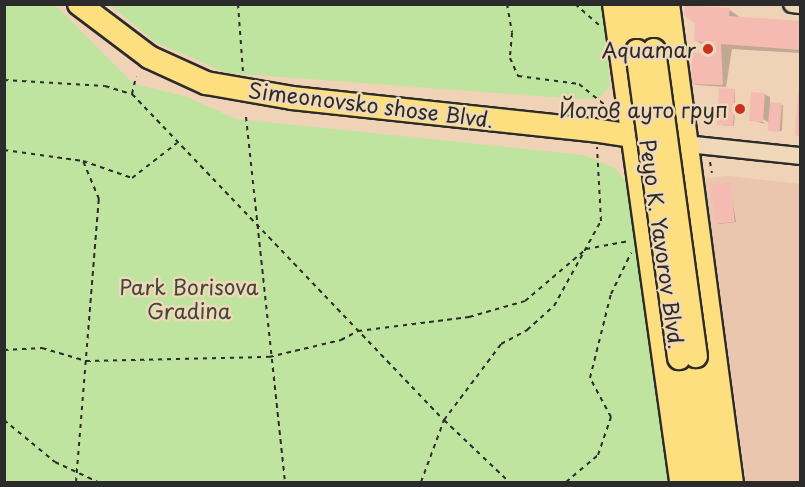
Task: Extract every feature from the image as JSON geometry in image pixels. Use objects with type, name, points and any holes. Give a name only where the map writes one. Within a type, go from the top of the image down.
[{"type":"main road","name":"Simeonovsko shose Blvd.","points":[[79,4],[149,57],[206,83],[292,98],[631,135],[686,144]]},
{"type":"main road","points":[[614,4],[681,483]]},
{"type":"main road","name":"Peyo K. Yavorov Blvd.","points":[[631,4],[646,51],[687,357],[697,483]]},
{"type":"main road","name":"Peyo K. Yavorov Blvd.","points":[[646,51],[649,4]]},
{"type":"main road","points":[[668,4],[732,483]]},
{"type":"main road","name":"Peyo K. Yavorov Blvd.","points":[[687,357],[713,483]]},
{"type":"street","points":[[794,5],[801,5]]},
{"type":"street","points":[[686,144],[801,156]]},
{"type":"path","points":[[238,4],[243,78]]},
{"type":"path","points":[[507,4],[512,33],[510,58],[518,76],[579,84],[607,107]]},
{"type":"path","points":[[575,4],[609,33]]},
{"type":"path","points":[[132,94],[136,76]]},
{"type":"path","points":[[4,80],[105,86],[132,94],[444,420],[509,483]]},
{"type":"path","points":[[246,117],[260,226],[269,357],[285,483]]},
{"type":"path","points":[[4,150],[83,161],[132,178],[177,143]]},
{"type":"path","points":[[422,483],[444,420],[501,344],[526,330],[554,306],[586,249],[601,220],[595,154]]},
{"type":"path","points":[[709,159],[712,173]]},
{"type":"path","points":[[76,483],[99,199],[83,161]]},
{"type":"path","points":[[4,350],[42,348],[86,361],[269,357],[341,340],[358,331],[469,317],[525,301],[586,249],[638,240]]},
{"type":"path","points":[[566,483],[598,455],[611,417],[590,378],[611,294],[633,249]]},
{"type":"path","points":[[4,420],[55,462],[98,483]]},
{"type":"shaded area","points":[[730,176],[800,184],[800,482],[746,482],[705,182],[707,178]]},
{"type":"green space","name":"Park Borisova Gradina","points":[[4,5],[55,5],[134,84],[185,96],[236,119],[584,155],[615,168],[626,182],[668,482],[5,482]]},
{"type":"green space","points":[[110,5],[602,5],[610,86],[599,98],[579,99],[227,73],[155,42]]},
{"type":"building","points":[[685,5],[730,8],[729,16],[800,21],[800,50],[721,44],[723,85],[691,84],[692,52],[703,53],[703,42],[694,41],[695,23],[684,16]]},
{"type":"building","points":[[719,88],[735,89],[734,103],[747,104],[746,115],[734,114],[733,126],[717,125]]},
{"type":"building","points":[[751,92],[765,93],[763,122],[749,121]]},
{"type":"building","points":[[798,93],[800,93],[800,136],[795,135]]},
{"type":"building","points":[[770,102],[782,103],[779,132],[767,131]]},
{"type":"building","points":[[730,182],[735,222],[716,224],[711,184]]},
{"type":"place","name":"Aquamar","points":[[708,49]]},
{"type":"place","name":"Йотов ауто груп","points":[[740,109]]}]
